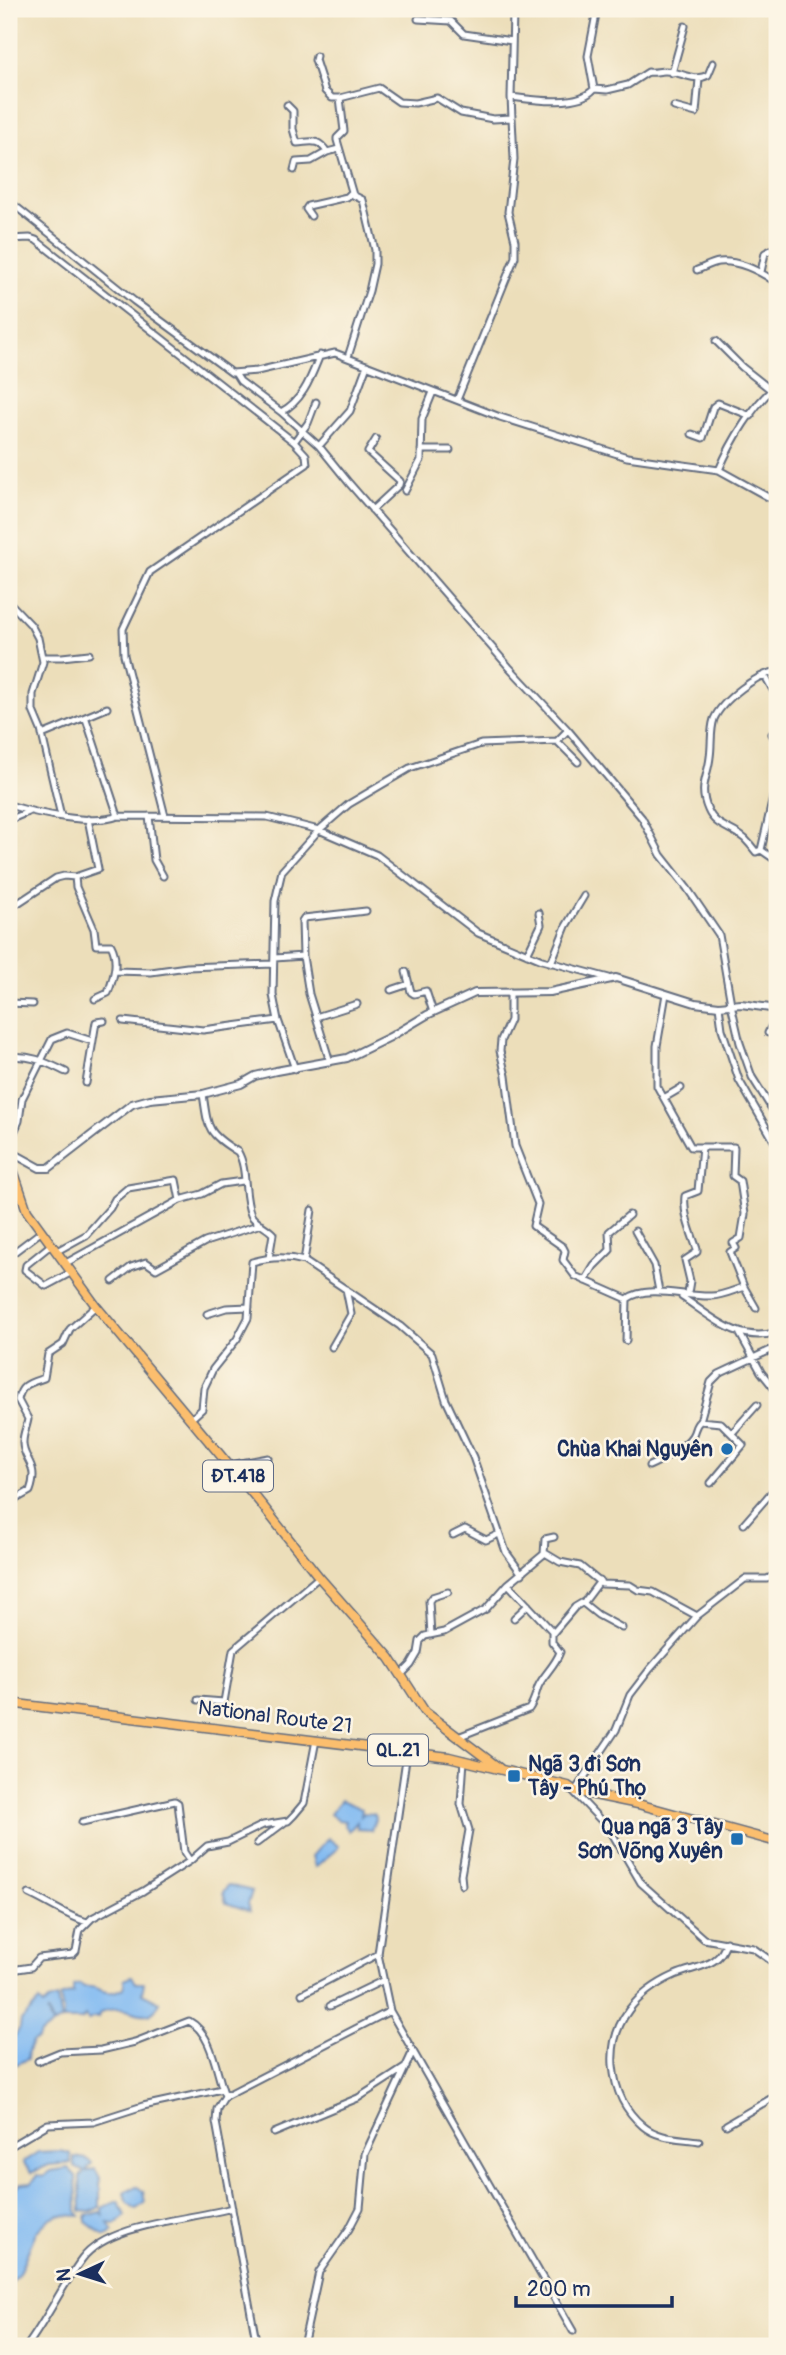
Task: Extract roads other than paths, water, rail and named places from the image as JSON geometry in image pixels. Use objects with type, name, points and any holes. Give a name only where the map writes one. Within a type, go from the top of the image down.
[{"type":"main road","name":"ĐT.418","points":[[9,1158],[27,1211],[96,1306],[230,1465],[319,1577],[390,1658],[425,1712],[499,1768]]},
{"type":"main road","name":"National Route 21","points":[[9,1703],[464,1760],[777,1842]]},
{"type":"street","points":[[594,89],[588,55],[597,9]]},
{"type":"street","points":[[457,400],[515,257],[513,227],[508,212],[514,159],[511,118],[513,12]]},
{"type":"street","points":[[418,19],[451,21],[462,34],[512,41]]},
{"type":"street","points":[[672,73],[685,26]]},
{"type":"street","points":[[316,56],[327,94],[332,98],[379,88],[399,102],[411,103],[437,98],[461,113],[493,119],[511,118]]},
{"type":"street","points":[[511,97],[565,102],[587,96],[594,89],[607,90],[628,85],[646,72],[667,71],[699,79],[708,75],[713,63]]},
{"type":"street","points":[[674,107],[696,113],[699,79]]},
{"type":"street","points":[[340,98],[345,129],[337,138],[339,149],[352,192],[355,197],[363,200],[372,233],[375,261],[369,291],[348,357]]},
{"type":"street","points":[[287,105],[293,111],[293,129],[297,143],[314,140],[320,142],[327,152]]},
{"type":"street","points":[[293,170],[296,162],[311,161],[339,149]]},
{"type":"street","points":[[311,216],[306,209],[308,206],[347,197],[352,192]]},
{"type":"street","points":[[9,201],[134,301],[235,373],[240,382],[281,412],[319,446],[642,818],[661,855],[715,928],[721,942],[725,1005],[722,1030],[739,1080],[777,1146]]},
{"type":"street","points":[[9,239],[36,240],[294,441],[306,455],[307,464],[150,572],[123,629],[124,655],[166,816]]},
{"type":"street","points":[[761,272],[765,253],[777,247]]},
{"type":"street","points":[[697,270],[721,262],[761,272],[777,283]]},
{"type":"street","points":[[716,341],[741,367],[771,390]]},
{"type":"street","points":[[235,373],[335,352],[500,417],[627,457],[719,470],[777,502]]},
{"type":"street","points":[[281,412],[290,408],[305,389],[320,355]]},
{"type":"street","points":[[319,446],[349,411],[367,365]]},
{"type":"street","points":[[719,470],[735,439],[771,390],[777,386]]},
{"type":"street","points":[[405,491],[421,460],[422,419],[433,392]]},
{"type":"street","points":[[294,441],[302,432],[316,402]]},
{"type":"street","points":[[692,434],[703,437],[713,407],[718,403],[751,416]]},
{"type":"street","points":[[372,510],[400,481],[368,452],[376,439]]},
{"type":"street","points":[[421,450],[450,450]]},
{"type":"street","points":[[9,602],[36,631],[43,657],[33,694],[35,719],[43,735],[61,816]]},
{"type":"street","points":[[43,657],[89,654]]},
{"type":"street","points":[[761,850],[756,852],[745,839],[721,826],[710,815],[703,782],[710,757],[713,722],[718,713],[750,682],[777,672]]},
{"type":"street","points":[[765,676],[777,697]]},
{"type":"street","points":[[43,735],[107,708]]},
{"type":"street","points":[[86,719],[118,816]]},
{"type":"street","points":[[777,729],[772,734],[777,743]]},
{"type":"street","points":[[295,1069],[278,1020],[273,995],[275,901],[282,871],[319,830],[349,804],[410,768],[481,744],[556,741],[568,730]]},
{"type":"street","points":[[556,741],[578,762]]},
{"type":"street","points":[[761,850],[777,780]]},
{"type":"street","points":[[9,805],[29,811],[105,821],[118,816],[267,817],[319,830],[377,855],[478,933],[527,954],[608,978],[625,979],[695,1003],[777,1009]]},
{"type":"street","points":[[9,820],[29,811]]},
{"type":"street","points":[[149,816],[154,860],[163,876]]},
{"type":"street","points":[[9,909],[56,878],[75,877],[98,869],[88,819]]},
{"type":"street","points":[[761,850],[777,861]]},
{"type":"street","points":[[75,877],[76,887],[94,929],[96,945],[113,946],[115,971],[108,993],[95,999]]},
{"type":"street","points":[[551,962],[566,926],[584,896]]},
{"type":"street","points":[[331,1063],[309,994],[303,956],[302,921],[304,918],[366,911]]},
{"type":"street","points":[[527,954],[541,925],[539,913]]},
{"type":"street","points":[[115,971],[151,972],[303,956]]},
{"type":"street","points":[[406,972],[414,994],[426,991],[433,1012]]},
{"type":"street","points":[[9,1151],[40,1168],[49,1168],[132,1104],[150,1099],[203,1094],[241,1084],[254,1076],[347,1058],[475,993],[550,992],[608,978]]},
{"type":"street","points":[[391,990],[409,984]]},
{"type":"street","points":[[510,992],[510,1020],[501,1040],[500,1051],[515,1146],[538,1205],[533,1226],[563,1247],[566,1265],[575,1276],[628,1299]]},
{"type":"street","points":[[666,994],[657,1046],[657,1086],[691,1147],[734,1147],[733,1176],[740,1181],[745,1214],[741,1238],[733,1243],[736,1248],[730,1252],[756,1308]]},
{"type":"street","points":[[9,1003],[33,1004]]},
{"type":"street","points":[[316,1017],[358,1004]]},
{"type":"street","points":[[725,1005],[752,1077],[777,1117]]},
{"type":"street","points":[[768,1033],[777,1015]]},
{"type":"street","points":[[123,1021],[203,1030],[278,1020]]},
{"type":"street","points":[[86,1083],[96,1021],[104,1021]]},
{"type":"street","points":[[9,1144],[19,1121],[22,1098],[52,1039],[67,1033],[92,1041]]},
{"type":"street","points":[[9,1057],[27,1056],[66,1072]]},
{"type":"street","points":[[664,1098],[681,1088]]},
{"type":"street","points":[[203,1094],[208,1127],[223,1143],[238,1152],[242,1161],[243,1181],[251,1215],[273,1234],[269,1258]]},
{"type":"street","points":[[680,1296],[688,1293],[690,1288],[685,1260],[697,1252],[684,1199],[685,1196],[698,1191],[702,1147]]},
{"type":"street","points":[[72,1272],[46,1286],[25,1270],[26,1265],[55,1247],[86,1235],[115,1199],[128,1188],[172,1179],[176,1180],[180,1200]]},
{"type":"street","points":[[66,1263],[180,1200],[202,1194],[221,1184],[243,1181]]},
{"type":"street","points":[[304,1261],[312,1209]]},
{"type":"street","points":[[585,1281],[594,1266],[611,1248],[607,1236],[609,1232],[629,1215]]},
{"type":"street","points":[[113,1281],[131,1267],[146,1262],[156,1269],[205,1242],[261,1224]]},
{"type":"street","points":[[9,1256],[42,1231]]},
{"type":"street","points":[[635,1231],[654,1265],[659,1291]]},
{"type":"street","points":[[191,1419],[202,1409],[204,1388],[212,1369],[237,1339],[248,1318],[253,1262],[290,1257],[304,1261],[400,1326],[432,1354],[446,1400],[473,1457],[506,1552],[522,1574]]},
{"type":"street","points":[[626,1340],[628,1299],[634,1294],[659,1291],[680,1296],[715,1297],[744,1287]]},
{"type":"street","points":[[332,1347],[351,1314],[346,1289]]},
{"type":"street","points":[[680,1296],[740,1334],[761,1372],[776,1392]]},
{"type":"street","points":[[9,1503],[30,1492],[33,1483],[31,1461],[22,1443],[28,1419],[18,1400],[21,1389],[26,1384],[44,1378],[48,1354],[62,1344],[70,1329],[96,1306]]},
{"type":"street","points":[[206,1314],[226,1308],[249,1307]]},
{"type":"street","points":[[740,1334],[765,1335],[777,1332]]},
{"type":"street","points":[[649,1466],[686,1443],[700,1421],[711,1381],[719,1374],[777,1347]]},
{"type":"street","points":[[732,1433],[757,1405]]},
{"type":"street","points":[[700,1421],[721,1423],[743,1445],[711,1483]]},
{"type":"street","points":[[230,1465],[268,1458]]},
{"type":"street","points":[[744,1524],[777,1486]]},
{"type":"street","points":[[453,1535],[465,1529],[486,1540],[499,1534]]},
{"type":"street","points":[[545,1553],[544,1540],[554,1537]]},
{"type":"street","points":[[401,1675],[411,1665],[418,1653],[420,1641],[425,1636],[444,1632],[486,1609],[508,1584],[545,1553]]},
{"type":"street","points":[[545,1553],[560,1562],[580,1566],[610,1585],[630,1585],[638,1590],[653,1592],[697,1616]]},
{"type":"street","points":[[777,1574],[767,1579],[745,1578],[697,1616],[630,1695],[616,1730],[571,1789],[610,1830],[641,1882],[704,1939],[753,1948],[777,1965]]},
{"type":"street","points":[[198,1700],[224,1702],[233,1650],[319,1577]]},
{"type":"street","points":[[458,1737],[528,1709],[560,1653],[552,1642],[553,1633],[575,1607],[583,1603],[600,1581]]},
{"type":"street","points":[[508,1584],[553,1633]]},
{"type":"street","points":[[431,1635],[429,1601],[432,1597],[448,1592]]},
{"type":"street","points":[[583,1603],[622,1628]]},
{"type":"street","points":[[514,1618],[528,1605]]},
{"type":"street","points":[[257,1843],[288,1821],[304,1803],[316,1740]]},
{"type":"street","points":[[407,1752],[378,1954],[390,2011],[573,2330]]},
{"type":"street","points":[[462,1885],[461,1875],[469,1830],[461,1804],[464,1760]]},
{"type":"street","points":[[82,1822],[175,1801],[178,1804],[184,1852],[190,1861]]},
{"type":"street","points":[[18,1969],[31,1966],[37,1958],[75,1952],[78,1934],[88,1922],[143,1891],[210,1845],[224,1843],[263,1825],[288,1821]]},
{"type":"street","points":[[29,1894],[49,1903],[66,1916],[88,1922]]},
{"type":"street","points":[[699,2141],[657,2136],[637,2121],[617,2087],[613,2046],[618,2024],[644,1996],[676,1975],[719,1958],[724,1953],[726,1942]]},
{"type":"street","points":[[302,1994],[378,1954]]},
{"type":"street","points":[[330,2006],[384,1980]]},
{"type":"street","points":[[9,2147],[48,2124],[93,2122],[143,2106],[223,2092],[390,2011]]},
{"type":"street","points":[[38,2061],[60,2052],[101,2050],[135,2042],[190,2021],[195,2024],[210,2048],[223,2092],[216,2122],[257,2346]]},
{"type":"street","points":[[303,2346],[319,2273],[355,2218],[362,2192],[365,2154],[413,2051]]},
{"type":"street","points":[[274,2133],[358,2098],[405,2067]]},
{"type":"street","points":[[726,2125],[777,2095]]},
{"type":"street","points":[[27,2346],[82,2260],[99,2243],[132,2229],[232,2208]]},
{"type":"water","points":[[341,1800],[362,1809],[361,1816],[364,1813],[374,1814],[376,1817],[371,1830],[357,1829],[357,1822],[349,1831],[345,1821],[330,1814]]},
{"type":"water","points":[[328,1838],[338,1848],[315,1867],[312,1856]]},
{"type":"water","points":[[228,1885],[252,1891],[248,1904],[250,1911],[226,1903],[223,1892]]},
{"type":"water","points":[[132,1976],[136,1983],[144,1983],[142,1993],[160,2002],[151,2013],[116,2009],[100,2013],[98,2018],[88,2020],[85,2016],[82,2020],[63,2020],[60,1997],[73,1993],[73,1986],[80,1984],[114,1992],[124,1988],[124,1979]]},
{"type":"water","points":[[57,1998],[61,2021],[54,2024],[47,2012],[52,2025],[32,2042],[27,2059],[11,2067],[9,2044],[20,2028],[21,2021],[39,2002],[43,2006]]},
{"type":"water","points":[[38,2152],[70,2153],[71,2163],[49,2165],[31,2173],[23,2162]]},
{"type":"water","points":[[74,2157],[92,2163],[85,2172],[74,2166]]},
{"type":"water","points":[[68,2168],[76,2176],[77,2211],[80,2216],[59,2215],[50,2218],[36,2232],[19,2273],[9,2286],[9,2193],[21,2184],[32,2183],[37,2175],[43,2177],[51,2171]]},
{"type":"water","points":[[95,2169],[100,2178],[100,2207],[90,2212],[81,2211],[80,2176]]},
{"type":"water","points":[[136,2186],[143,2191],[145,2203],[136,2209],[128,2203],[125,2193]]},
{"type":"water","points":[[118,2201],[126,2216],[115,2224],[108,2223],[113,2230],[110,2234],[105,2236],[86,2222],[86,2216],[100,2212],[104,2217],[102,2208]]},
{"type":"place","name":"Chùa Khai Nguyên","points":[[727,1449]]},
{"type":"place","name":"Ngã 3 đi Sơn Tây - Phú Thọ","points":[[514,1776]]},
{"type":"place","name":"Qua ngã 3 Tây Sơn Võng Xuyên","points":[[737,1839]]}]
